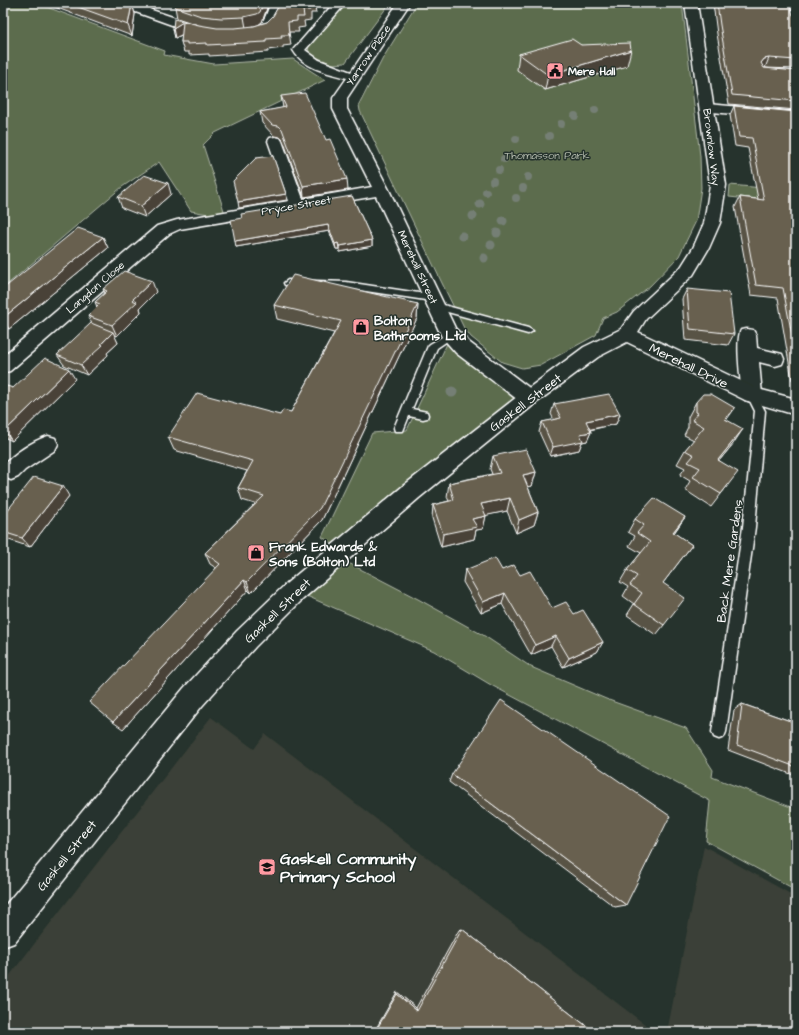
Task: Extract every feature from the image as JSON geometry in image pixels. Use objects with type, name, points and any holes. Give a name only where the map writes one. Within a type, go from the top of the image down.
[{"type":"street","points":[[120,3],[213,34]]},
{"type":"street","points":[[340,3],[298,50],[303,56],[333,71],[353,76]]},
{"type":"street","name":"Yarrow Place","points":[[340,109],[340,98],[353,76],[404,3]]},
{"type":"street","name":"Brownlow Way","points":[[627,334],[640,315],[687,271],[701,248],[712,223],[718,185],[691,3]]},
{"type":"street","points":[[790,3],[796,23]]},
{"type":"street","points":[[239,33],[256,31],[263,29],[268,25],[274,4]]},
{"type":"street","points":[[707,108],[795,120]]},
{"type":"street","name":"Merehall Street","points":[[340,109],[382,190],[451,335],[463,348],[529,398]]},
{"type":"street","points":[[274,140],[273,156],[298,205]]},
{"type":"street","name":"Pryce Street","points":[[211,220],[382,190]]},
{"type":"street","name":"Langdon Close","points":[[3,366],[157,234],[192,217],[211,220]]},
{"type":"street","name":"Merehall Drive","points":[[627,334],[752,395],[796,407]]},
{"type":"street","name":"Gaskell Street","points":[[3,932],[193,697],[246,639],[294,591],[411,492],[529,398],[591,352],[627,334]]},
{"type":"street","name":"Merehall Drive","points":[[747,335],[752,395]]},
{"type":"street","points":[[748,353],[775,359]]},
{"type":"street","points":[[11,464],[48,444]]},
{"type":"lane","points":[[143,11],[157,3]]},
{"type":"lane","points":[[288,283],[346,285],[434,302],[528,331]]},
{"type":"lane","points":[[399,428],[433,346],[451,335]]},
{"type":"lane","name":"Back Mere Gardens","points":[[719,732],[750,513],[760,411],[752,395]]},
{"type":"lane","points":[[406,411],[423,415]]},
{"type":"shaded area","name":"Gaskell Community Primary School","points":[[211,717],[254,749],[265,734],[655,1032],[3,1032],[3,984]]},
{"type":"shaded area","points":[[704,846],[796,897],[796,1032],[667,1032]]},
{"type":"green space","points":[[3,3],[36,3],[165,51],[164,55],[214,64],[293,59],[325,80],[215,133],[203,145],[226,217],[191,211],[159,162],[122,187],[3,288]]},
{"type":"green space","points":[[347,3],[390,3],[345,63],[332,64],[309,54],[308,46]]},
{"type":"green space","name":"Thomasson Park","points":[[417,3],[596,3],[601,6],[615,6],[616,3],[682,3],[700,156],[701,188],[696,221],[679,256],[650,286],[617,312],[603,318],[596,335],[541,365],[522,368],[502,362],[471,337],[464,328],[360,111],[359,105],[383,58]]},
{"type":"green space","points":[[730,185],[796,191],[796,204],[729,197]]},
{"type":"green space","points":[[451,335],[529,398],[342,550],[322,537],[372,433],[407,430]]},
{"type":"green space","points":[[335,556],[483,635],[531,667],[606,699],[686,728],[713,770],[712,777],[796,809],[796,890],[706,841],[710,801],[491,685],[434,651],[295,591]]},
{"type":"building","points":[[67,3],[131,3],[132,4],[128,25]]},
{"type":"building","points":[[175,3],[263,3],[260,12],[257,14],[244,17],[221,18],[201,16],[175,7]]},
{"type":"building","points":[[279,3],[310,3],[310,10],[303,10],[304,17],[297,17],[297,21],[288,22],[289,35],[281,35],[282,38],[266,39],[266,42],[207,45],[207,43],[187,44],[187,42],[181,42],[183,22],[173,28],[174,19],[217,28],[254,26],[267,22],[273,16]]},
{"type":"building","points":[[717,3],[789,3],[793,15],[796,18],[796,60],[769,58],[764,59],[761,63],[764,68],[796,71],[796,101],[732,95]]},
{"type":"building","points":[[572,39],[581,45],[630,43],[631,50],[548,75],[519,54]]},
{"type":"building","points":[[305,93],[326,140],[330,139],[347,179],[303,186],[282,129],[279,126],[272,125],[260,112],[286,107],[281,96]]},
{"type":"building","points":[[734,106],[796,112],[796,357],[783,288],[756,285],[740,197],[764,200],[752,138],[739,137]]},
{"type":"building","points":[[273,156],[286,194],[238,202],[233,181],[256,158]]},
{"type":"building","points":[[144,175],[168,183],[141,206],[118,197]]},
{"type":"building","points":[[352,196],[372,240],[340,246],[338,243],[335,244],[328,225],[235,241],[231,220],[242,218],[241,214]]},
{"type":"building","points":[[78,228],[103,237],[3,318],[3,289]]},
{"type":"building","points":[[124,271],[152,281],[132,300],[137,302],[112,325],[88,316],[100,304],[95,302],[107,291],[103,289]]},
{"type":"building","points":[[293,275],[418,304],[320,508],[247,582],[244,580],[113,722],[89,702],[220,564],[205,553],[264,496],[238,488],[253,461],[168,437],[197,393],[280,415],[283,410],[291,412],[341,321],[274,305]]},
{"type":"building","points":[[687,289],[729,293],[734,334],[690,329]]},
{"type":"building","points":[[91,323],[113,332],[101,344],[103,345],[81,365],[57,355]]},
{"type":"building","points":[[45,358],[69,369],[5,431],[3,430],[3,389],[7,386],[13,388]]},
{"type":"building","points":[[609,394],[620,414],[586,421],[591,432],[580,434],[583,441],[553,447],[542,422],[561,418],[554,404]]},
{"type":"building","points":[[703,394],[711,394],[735,408],[725,419],[743,429],[718,460],[738,472],[721,494],[693,477],[700,468],[688,462],[694,455],[685,450],[704,427],[692,420],[698,413],[696,412],[696,402]]},
{"type":"building","points":[[526,449],[536,472],[523,475],[538,512],[519,520],[510,498],[481,504],[486,516],[472,519],[477,527],[443,534],[433,505],[454,500],[449,483],[500,473],[493,456]]},
{"type":"building","points":[[34,477],[63,486],[22,538],[3,532],[3,516]]},
{"type":"building","points":[[654,498],[685,517],[673,532],[692,545],[663,583],[685,598],[664,625],[634,604],[642,593],[630,585],[637,576],[627,570],[650,542],[637,533],[644,525],[635,519]]},
{"type":"building","points":[[495,558],[502,570],[514,565],[520,575],[530,571],[552,608],[566,602],[574,614],[583,610],[603,642],[569,658],[556,636],[535,645],[505,593],[483,602],[465,570]]},
{"type":"building","points":[[501,700],[670,816],[626,905],[452,774]]},
{"type":"building","points":[[742,704],[796,723],[796,767],[737,745]]},
{"type":"building","points":[[462,929],[594,1032],[375,1032],[397,994],[417,1011]]},
{"type":"place","name":"Mere Hall","points":[[555,71]]},
{"type":"place","name":"Bolton Bathrooms Ltd","points":[[361,327]]},
{"type":"place","name":"Frank Edwards & Sons (Bolton) Ltd","points":[[256,553]]},
{"type":"place","name":"Gaskell Community Primary School","points":[[267,867]]}]
